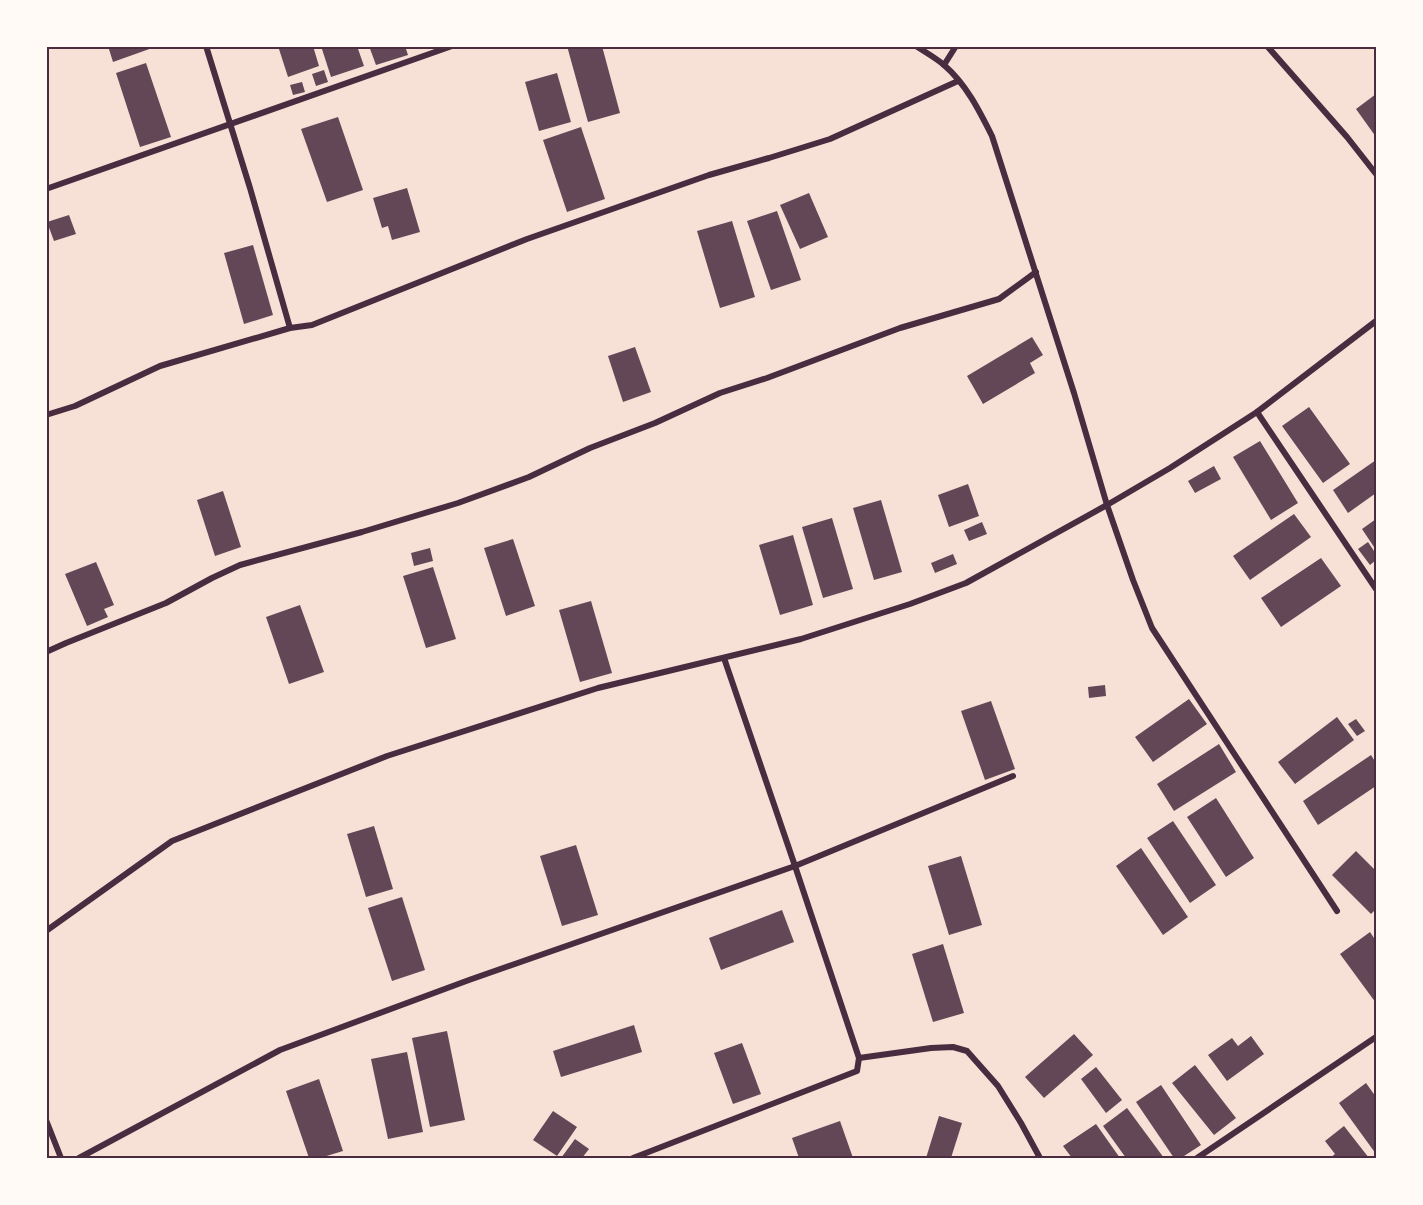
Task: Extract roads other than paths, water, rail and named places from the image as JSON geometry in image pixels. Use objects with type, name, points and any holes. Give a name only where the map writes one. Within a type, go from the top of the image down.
[{"type":"street","points":[[206,46],[290,328]]},
{"type":"street","points":[[46,189],[452,46]]},
{"type":"street","points":[[916,46],[944,65],[958,81],[975,102],[992,136],[1074,393],[1107,505],[1132,580],[1152,628],[1337,911]]},
{"type":"street","points":[[944,65],[956,46]]},
{"type":"street","points":[[1267,46],[1377,174]]},
{"type":"street","points":[[46,415],[75,406],[160,366],[290,328],[312,325],[527,240],[709,175],[830,139],[958,81]]},
{"type":"street","points":[[46,652],[166,603],[240,565],[362,532],[458,502],[529,477],[590,448],[655,423],[720,393],[767,378],[900,328],[999,299],[1036,272]]},
{"type":"street","points":[[46,931],[172,841],[387,756],[598,688],[801,639],[910,604],[966,583],[1170,468],[1257,412],[1377,321]]},
{"type":"street","points":[[1257,412],[1377,589]]},
{"type":"street","points":[[633,1158],[857,1071],[858,1058],[724,658]]},
{"type":"street","points":[[79,1158],[280,1050],[469,980],[795,866],[1013,776]]},
{"type":"street","points":[[1197,1158],[1377,1037]]},
{"type":"street","points":[[858,1058],[931,1048],[953,1047],[967,1051],[998,1086],[1040,1158]]},
{"type":"street","points":[[46,1120],[61,1158]]}]
